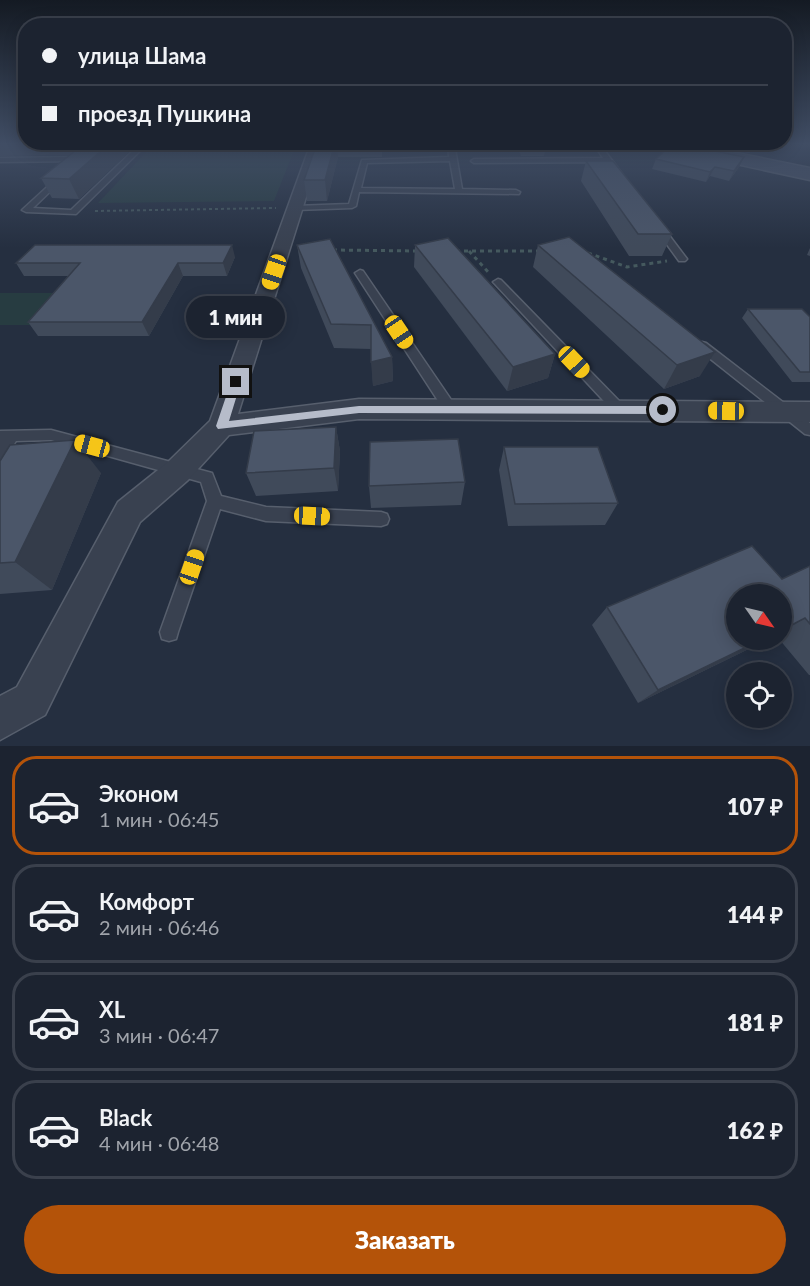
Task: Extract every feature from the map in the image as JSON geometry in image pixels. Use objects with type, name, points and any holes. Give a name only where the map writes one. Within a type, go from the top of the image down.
[{"type":"street","points":[[0,719],[31,701],[129,512],[178,471],[221,426],[305,178]]},
{"type":"street","points":[[221,426],[359,410],[800,412]]},
{"type":"lane","points":[[60,178],[26,210],[73,212],[109,178]]},
{"type":"lane","points":[[295,208],[352,206],[359,178]]},
{"type":"lane","points":[[457,178],[459,191]]},
{"type":"lane","points":[[356,190],[516,192]]},
{"type":"lane","points":[[655,223],[682,259]]},
{"type":"lane","points":[[360,273],[451,410]]},
{"type":"lane","points":[[498,282],[621,410]]},
{"type":"lane","points":[[696,341],[800,412],[810,429]]},
{"type":"lane","points":[[0,454],[6,436],[51,435],[207,477],[215,501],[169,632]]},
{"type":"lane","points":[[215,501],[266,513],[381,519]]},
{"type":"path","points":[[73,212],[295,208]]},
{"type":"path","points":[[324,250],[423,251]]},
{"type":"path","points":[[446,251],[548,251]]},
{"type":"path","points":[[468,251],[498,282]]},
{"type":"path","points":[[588,257],[582,251],[627,267],[682,259]]},
{"type":"green space","points":[[122,178],[283,178],[274,201],[98,203]]},
{"type":"green space","points":[[0,293],[65,293],[38,325],[0,325]]},
{"type":"building","points":[[305,178],[326,178],[325,180],[304,180]]},
{"type":"building","points":[[598,178],[627,178],[672,234],[638,234]]},
{"type":"building","points":[[569,237],[715,352],[677,365],[538,245]]},
{"type":"building","points":[[448,238],[555,354],[513,367],[415,245]]},
{"type":"building","points":[[330,239],[392,357],[371,362],[371,325],[331,324],[297,245]]},
{"type":"building","points":[[35,245],[232,245],[223,263],[178,263],[142,322],[28,322],[80,263],[16,263]]},
{"type":"building","points":[[748,309],[802,309],[810,317],[810,372],[800,372]]},
{"type":"building","points":[[336,427],[334,468],[246,473],[254,431]]},
{"type":"building","points":[[458,439],[465,482],[369,486],[370,442]]},
{"type":"building","points":[[75,440],[15,562],[0,563],[0,461],[10,445]]},
{"type":"building","points":[[504,447],[598,447],[618,503],[515,504]]},
{"type":"building","points":[[752,546],[782,579],[810,566],[810,624],[805,618],[792,625],[792,584],[726,584],[726,650],[740,650],[658,690],[607,607]]},
{"type":"route","points":[[236,382],[221,426],[359,410],[663,410]]}]
